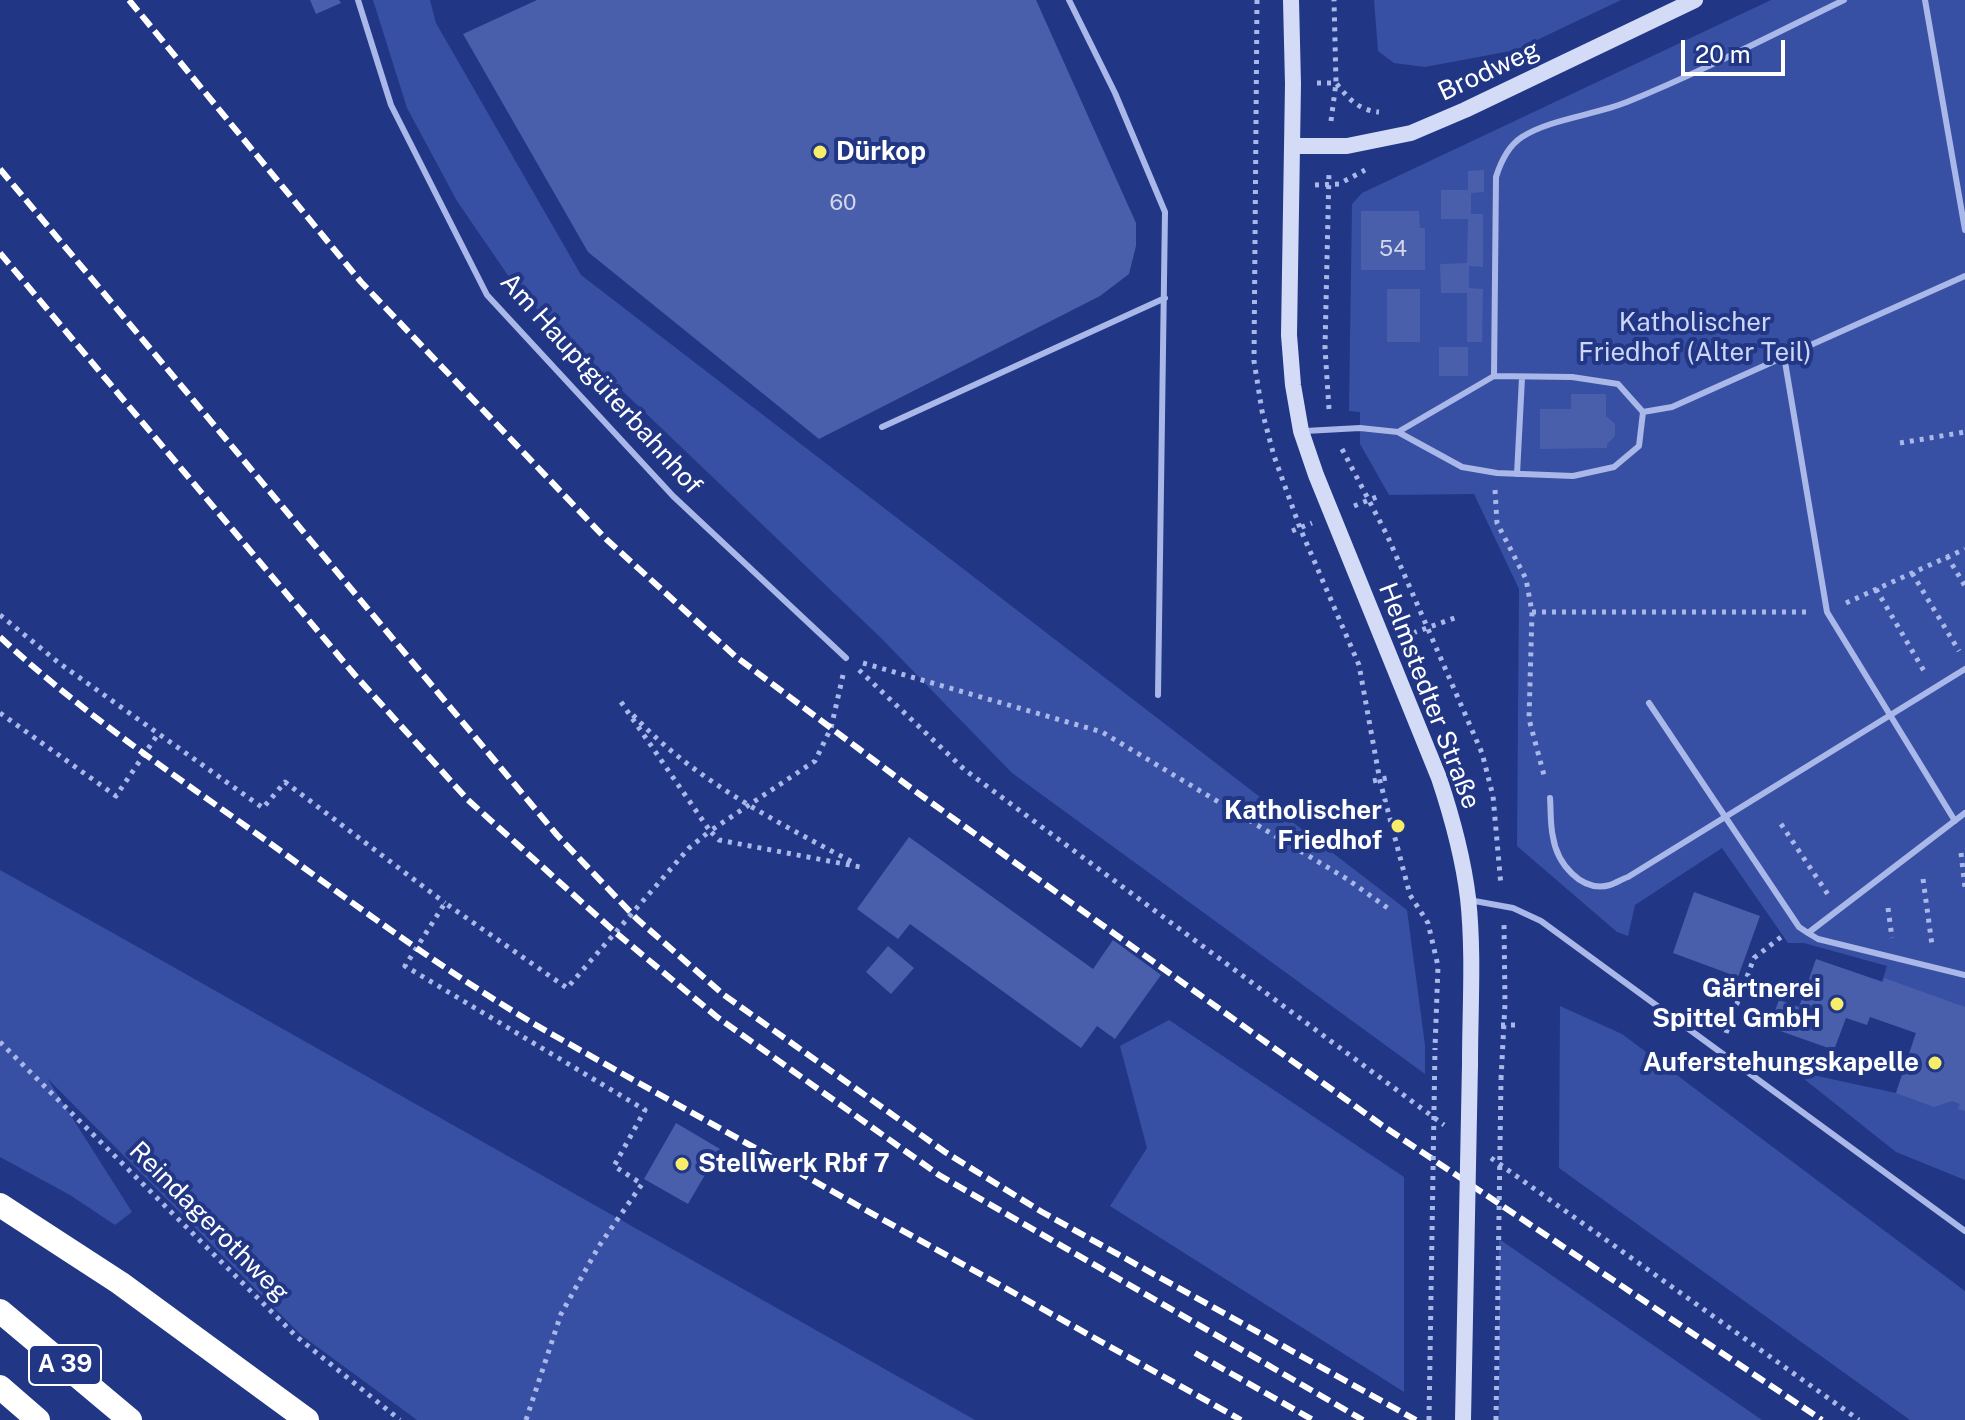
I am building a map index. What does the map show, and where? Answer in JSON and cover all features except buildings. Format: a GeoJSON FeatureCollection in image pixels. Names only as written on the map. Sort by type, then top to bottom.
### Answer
{"type":"FeatureCollection","features":[{"type":"Feature","properties":{"kind":"highway"},"geometry":{"type":"LineString","coordinates":[[0,1205],[120,1283],[307,1420]]}},
{"type":"Feature","properties":{"kind":"highway","name":"A 39"},"geometry":{"type":"LineString","coordinates":[[0,1311],[130,1420]]}},
{"type":"Feature","properties":{"kind":"highway","name":"A 39"},"geometry":{"type":"LineString","coordinates":[[0,1387],[38,1420]]}},
{"type":"Feature","properties":{"kind":"main road","name":"Helmstedter Straße"},"geometry":{"type":"LineString","coordinates":[[1291,0],[1293,146],[1289,335],[1301,431],[1439,778],[1454,828],[1468,900],[1472,975],[1463,1420]]}},
{"type":"Feature","properties":{"kind":"main road","name":"Brodweg"},"geometry":{"type":"LineString","coordinates":[[1293,146],[1347,146],[1411,133],[1695,0]]}},
{"type":"Feature","properties":{"kind":"lane","name":"Am Hauptgüterbahnhof"},"geometry":{"type":"LineString","coordinates":[[358,0],[391,105],[487,295],[673,496],[846,658]]}},
{"type":"Feature","properties":{"kind":"lane"},"geometry":{"type":"LineString","coordinates":[[1069,0],[1115,93],[1165,212],[1158,695]]}},
{"type":"Feature","properties":{"kind":"lane"},"geometry":{"type":"LineString","coordinates":[[1494,376],[1496,177],[1502,157],[1522,137],[1554,124],[1610,109],[1657,90],[1844,0]]}},
{"type":"Feature","properties":{"kind":"lane"},"geometry":{"type":"LineString","coordinates":[[1925,0],[1965,230]]}},
{"type":"Feature","properties":{"kind":"lane"},"geometry":{"type":"LineString","coordinates":[[1643,412],[1672,407],[1965,276]]}},
{"type":"Feature","properties":{"kind":"lane"},"geometry":{"type":"LineString","coordinates":[[882,427],[1165,298]]}},
{"type":"Feature","properties":{"kind":"lane"},"geometry":{"type":"LineString","coordinates":[[1784,356],[1827,612],[1955,821]]}},
{"type":"Feature","properties":{"kind":"lane"},"geometry":{"type":"LineString","coordinates":[[1301,431],[1398,432],[1462,467],[1497,473],[1573,476],[1614,467],[1639,446],[1643,412],[1618,384],[1572,377],[1494,376],[1398,432]]}},
{"type":"Feature","properties":{"kind":"lane"},"geometry":{"type":"LineString","coordinates":[[1517,474],[1522,378]]}},
{"type":"Feature","properties":{"kind":"lane"},"geometry":{"type":"LineString","coordinates":[[1550,798],[1553,838],[1559,858],[1572,875],[1590,884],[1608,886],[1628,877],[1965,669]]}},
{"type":"Feature","properties":{"kind":"lane"},"geometry":{"type":"LineString","coordinates":[[1649,703],[1799,927],[1818,939],[1965,975]]}},
{"type":"Feature","properties":{"kind":"lane"},"geometry":{"type":"LineString","coordinates":[[1808,933],[1965,813]]}},
{"type":"Feature","properties":{"kind":"lane"},"geometry":{"type":"LineString","coordinates":[[1468,900],[1503,906],[1541,921],[1965,1231]]}},
{"type":"Feature","properties":{"kind":"path"},"geometry":{"type":"LineString","coordinates":[[1331,105],[1336,83],[1334,0]]}},
{"type":"Feature","properties":{"kind":"path"},"geometry":{"type":"LineString","coordinates":[[1336,83],[1350,100],[1364,110],[1383,113]]}},
{"type":"Feature","properties":{"kind":"path"},"geometry":{"type":"LineString","coordinates":[[1329,185],[1325,348],[1328,404],[1343,453],[1387,535],[1482,753],[1493,796],[1503,906],[1505,1004],[1496,1420]]}},
{"type":"Feature","properties":{"kind":"path"},"geometry":{"type":"LineString","coordinates":[[1900,443],[1965,432]]}},
{"type":"Feature","properties":{"kind":"path"},"geometry":{"type":"LineString","coordinates":[[1497,473],[1494,498],[1497,523],[1526,579],[1532,612],[1529,719],[1550,798]]}},
{"type":"Feature","properties":{"kind":"path"},"geometry":{"type":"LineString","coordinates":[[1532,612],[1827,612],[1965,549]]}},
{"type":"Feature","properties":{"kind":"path"},"geometry":{"type":"LineString","coordinates":[[1947,556],[1965,586]]}},
{"type":"Feature","properties":{"kind":"path"},"geometry":{"type":"LineString","coordinates":[[1912,573],[1965,661]]}},
{"type":"Feature","properties":{"kind":"path"},"geometry":{"type":"LineString","coordinates":[[1876,589],[1934,688]]}},
{"type":"Feature","properties":{"kind":"path"},"geometry":{"type":"LineString","coordinates":[[0,615],[59,663],[263,808],[285,782],[445,903],[567,988],[689,848],[815,761],[831,728],[846,658]]}},
{"type":"Feature","properties":{"kind":"path"},"geometry":{"type":"LineString","coordinates":[[1413,633],[1460,616]]}},
{"type":"Feature","properties":{"kind":"path"},"geometry":{"type":"LineString","coordinates":[[846,658],[1102,732],[1347,879],[1389,909]]}},
{"type":"Feature","properties":{"kind":"path"},"geometry":{"type":"LineString","coordinates":[[846,658],[965,770],[1449,1128]]}},
{"type":"Feature","properties":{"kind":"path"},"geometry":{"type":"LineString","coordinates":[[621,702],[659,742],[749,807],[860,867],[719,840],[710,831],[621,702]]}},
{"type":"Feature","properties":{"kind":"path"},"geometry":{"type":"LineString","coordinates":[[0,713],[116,796],[158,734]]}},
{"type":"Feature","properties":{"kind":"path"},"geometry":{"type":"LineString","coordinates":[[1373,781],[1391,777]]}},
{"type":"Feature","properties":{"kind":"path"},"geometry":{"type":"LineString","coordinates":[[1781,824],[1838,910]]}},
{"type":"Feature","properties":{"kind":"path"},"geometry":{"type":"LineString","coordinates":[[1961,853],[1965,888]]}},
{"type":"Feature","properties":{"kind":"path"},"geometry":{"type":"LineString","coordinates":[[1923,879],[1935,968]]}},
{"type":"Feature","properties":{"kind":"path"},"geometry":{"type":"LineString","coordinates":[[445,903],[405,966],[645,1110],[614,1166],[642,1184],[599,1246],[561,1314],[526,1420]]}},
{"type":"Feature","properties":{"kind":"path"},"geometry":{"type":"LineString","coordinates":[[1720,1050],[1754,958],[1799,927]]}},
{"type":"Feature","properties":{"kind":"path","name":"Reindagerothweg"},"geometry":{"type":"LineString","coordinates":[[0,1042],[297,1337],[400,1420]]}},
{"type":"Feature","properties":{"kind":"path"},"geometry":{"type":"LineString","coordinates":[[1429,1420],[1435,1048]]}},
{"type":"Feature","properties":{"kind":"path"},"geometry":{"type":"LineString","coordinates":[[1488,1155],[1859,1420]]}},
{"type":"Feature","properties":{"kind":"green space"},"geometry":{"type":"Polygon","coordinates":[[[373,0],[430,0],[436,23],[581,275],[1407,910],[1425,1045],[1425,1074],[1012,773],[881,638],[520,293],[457,201],[407,108],[373,0]]]}},
{"type":"Feature","properties":{"kind":"green space"},"geometry":{"type":"Polygon","coordinates":[[[1374,0],[1621,0],[1516,50],[1425,67],[1394,63],[1378,51],[1374,0]]]}},
{"type":"Feature","properties":{"kind":"green space","name":"Katholischer Friedhof (Alter Teil)"},"geometry":{"type":"Polygon","coordinates":[[[1771,0],[1965,0],[1965,1180],[1896,1152],[1794,1071],[1896,1093],[1916,1033],[1871,1017],[1887,966],[1804,943],[1788,943],[1722,848],[1635,905],[1628,936],[1617,932],[1517,846],[1519,589],[1474,494],[1389,495],[1360,444],[1360,412],[1349,411],[1352,204],[1362,193],[1771,0]]]}},
{"type":"Feature","properties":{"kind":"green space"},"geometry":{"type":"Polygon","coordinates":[[[0,870],[975,1420],[417,1420],[301,1335],[47,1078],[132,1212],[115,1225],[70,1195],[0,1157],[0,870]]]}},
{"type":"Feature","properties":{"kind":"green space"},"geometry":{"type":"Polygon","coordinates":[[[1560,1006],[1622,1034],[1965,1291],[1965,1420],[1910,1420],[1559,1168],[1560,1006]]]}},
{"type":"Feature","properties":{"kind":"green space"},"geometry":{"type":"Polygon","coordinates":[[[1169,1020],[1404,1177],[1404,1392],[1110,1206],[1147,1148],[1120,1046],[1169,1020]]]}},
{"type":"Feature","properties":{"kind":"green space"},"geometry":{"type":"Polygon","coordinates":[[[1499,1239],[1762,1420],[1499,1420],[1499,1239]]]}},
{"type":"Feature","properties":{"kind":"railway"},"geometry":{"type":"LineString","coordinates":[[129,0],[361,282],[606,539],[735,656],[915,791],[1383,1126],[1822,1420]]}},
{"type":"Feature","properties":{"kind":"railway"},"geometry":{"type":"LineString","coordinates":[[0,169],[557,835],[637,919],[724,995],[945,1152],[1042,1212],[1416,1420]]}},
{"type":"Feature","properties":{"kind":"railway"},"geometry":{"type":"LineString","coordinates":[[0,253],[354,674],[468,800],[615,932],[717,1017],[939,1175],[1363,1420]]}},
{"type":"Feature","properties":{"kind":"railway"},"geometry":{"type":"LineString","coordinates":[[0,637],[63,692],[129,742],[371,916],[480,990],[555,1036],[1241,1420]]}},
{"type":"Feature","properties":{"kind":"railway"},"geometry":{"type":"LineString","coordinates":[[1195,1353],[1313,1420]]}},
{"type":"Feature","properties":{"kind":"place","name":"Dürkop"},"geometry":{"type":"Point","coordinates":[820,152]}},
{"type":"Feature","properties":{"kind":"place","name":"Katholischer Friedhof"},"geometry":{"type":"Point","coordinates":[1398,826]}},
{"type":"Feature","properties":{"kind":"place","name":"Gärtnerei Spittel GmbH"},"geometry":{"type":"Point","coordinates":[1837,1004]}},
{"type":"Feature","properties":{"kind":"place","name":"Auferstehungskapelle"},"geometry":{"type":"Point","coordinates":[1935,1063]}},
{"type":"Feature","properties":{"kind":"place","name":"Stellwerk Rbf 7"},"geometry":{"type":"Point","coordinates":[682,1164]}}]}
